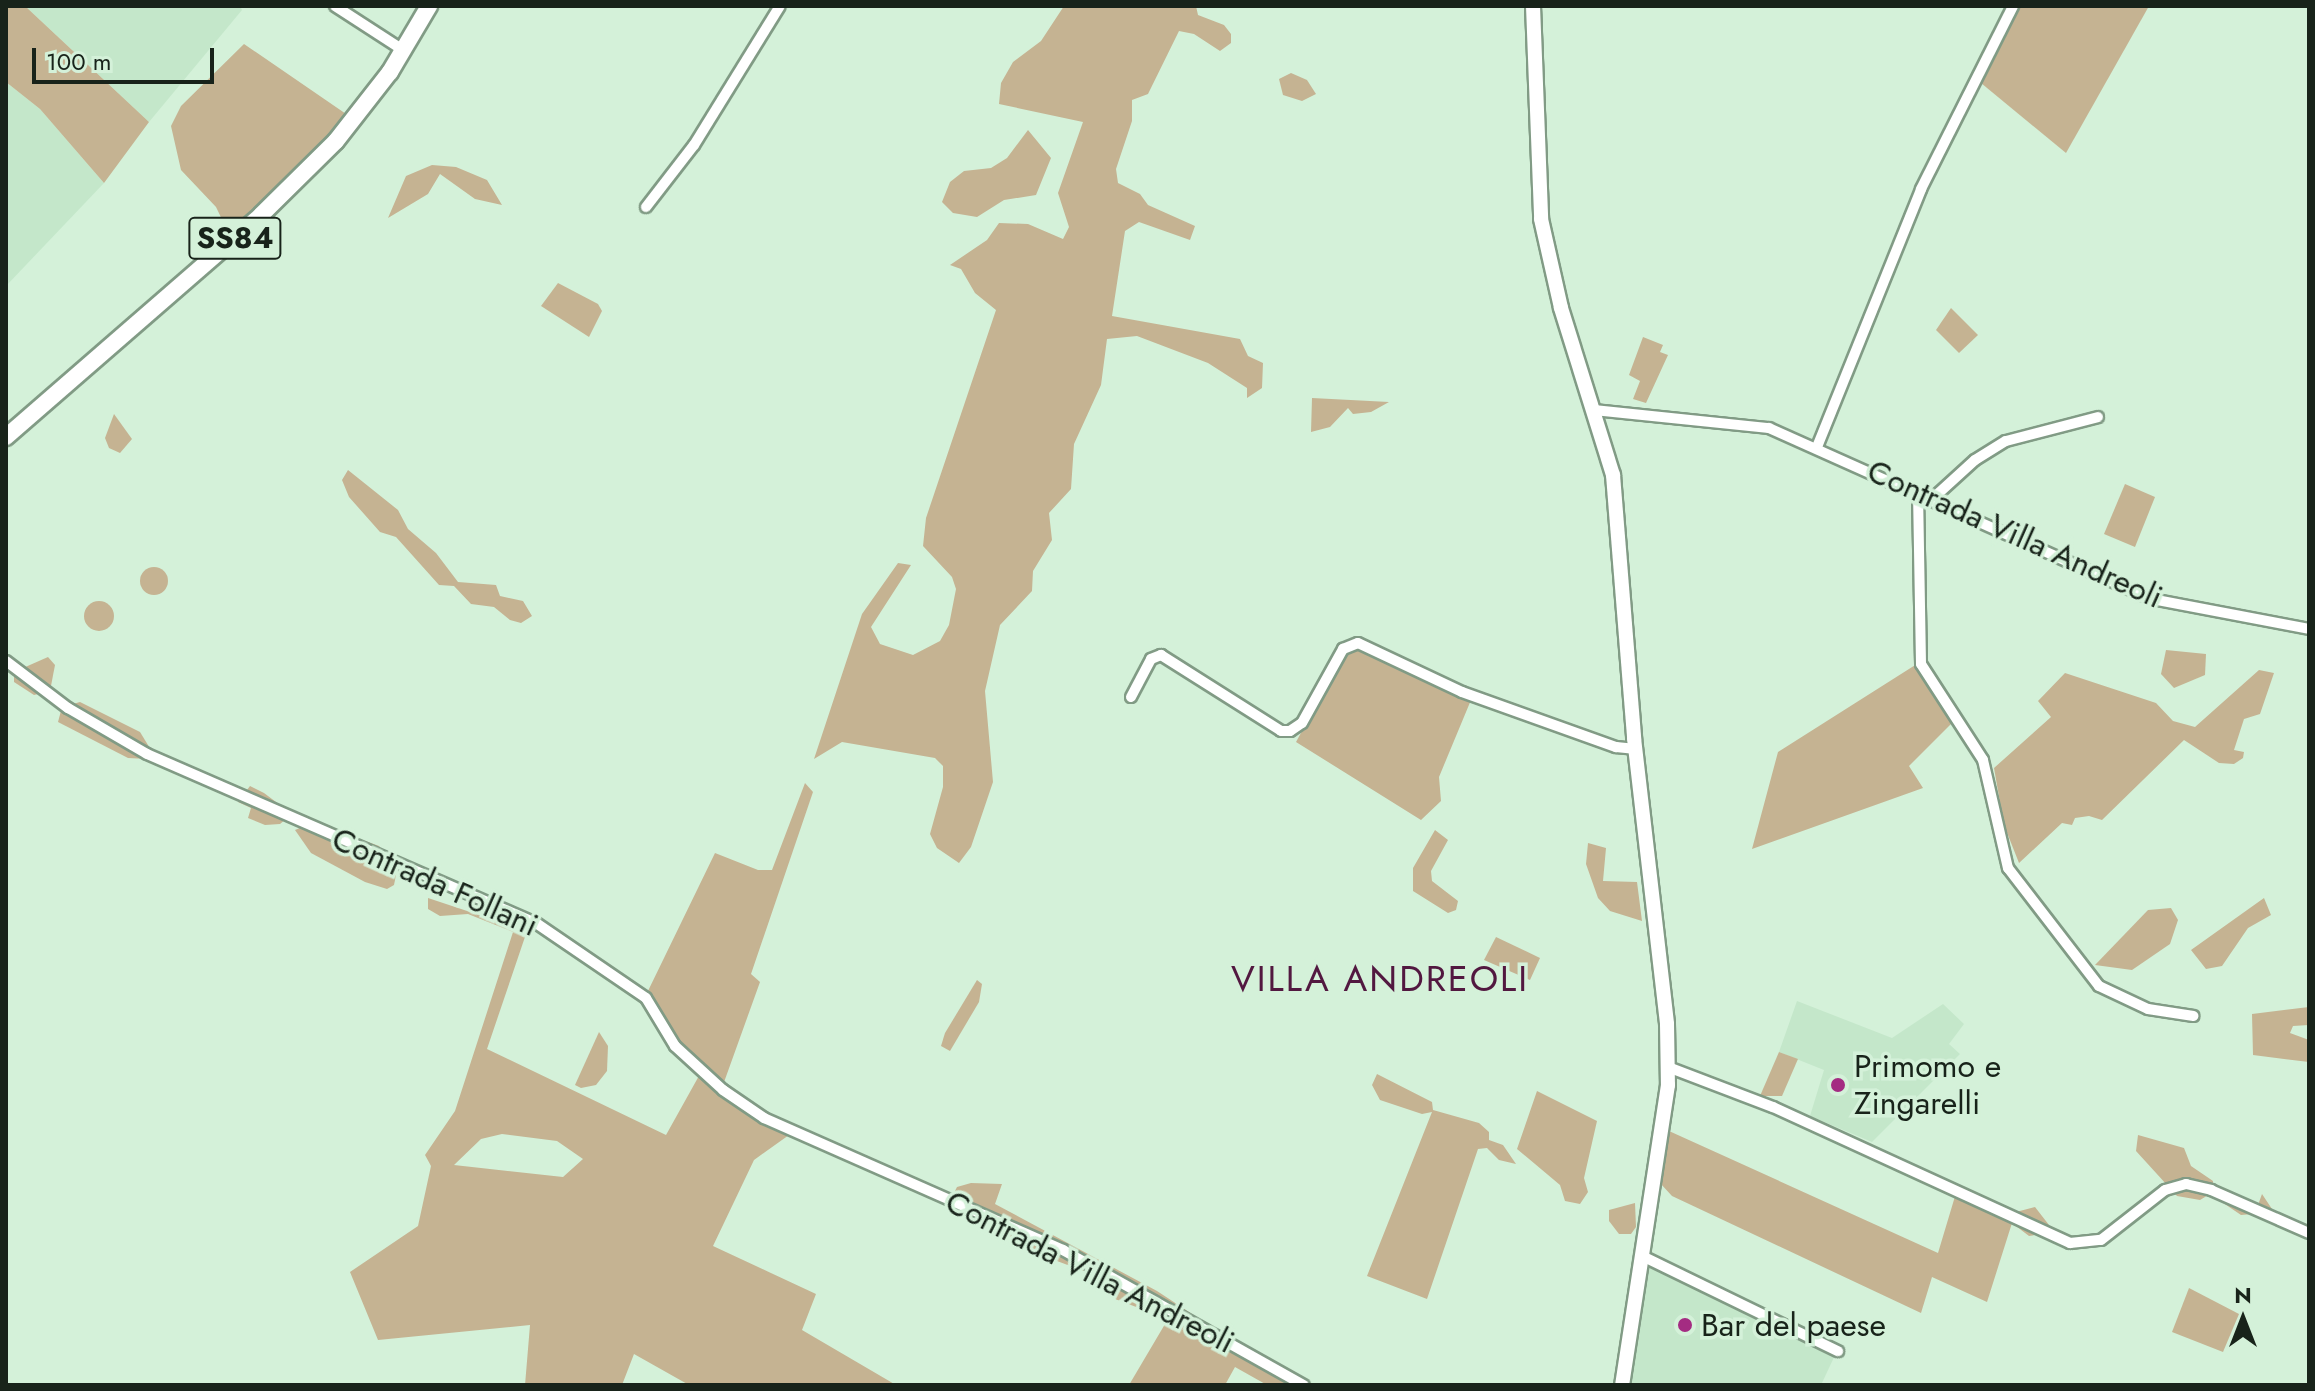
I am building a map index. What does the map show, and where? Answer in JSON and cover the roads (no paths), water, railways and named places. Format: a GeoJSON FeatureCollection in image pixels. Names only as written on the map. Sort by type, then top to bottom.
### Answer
{"type":"FeatureCollection","features":[{"type":"Feature","properties":{"kind":"main road","name":"SS84"},"geometry":{"type":"LineString","coordinates":[[6,437],[261,215],[336,141],[403,50],[429,6]]}},
{"type":"Feature","properties":{"kind":"main road"},"geometry":{"type":"LineString","coordinates":[[1533,6],[1541,219],[1561,308],[1594,410],[1614,489],[1636,749],[1662,974],[1668,1067],[1622,1385]]}},
{"type":"Feature","properties":{"kind":"street"},"geometry":{"type":"LineString","coordinates":[[335,6],[403,50]]}},
{"type":"Feature","properties":{"kind":"street"},"geometry":{"type":"LineString","coordinates":[[646,207],[694,145],[780,6]]}},
{"type":"Feature","properties":{"kind":"street"},"geometry":{"type":"LineString","coordinates":[[1817,447],[1921,189],[2013,6]]}},
{"type":"Feature","properties":{"kind":"street","name":"Contrada Villa Andreoli"},"geometry":{"type":"LineString","coordinates":[[1594,410],[1769,428],[2152,599],[2309,629]]}},
{"type":"Feature","properties":{"kind":"street"},"geometry":{"type":"LineString","coordinates":[[1931,500],[2006,441],[2098,417]]}},
{"type":"Feature","properties":{"kind":"street"},"geometry":{"type":"LineString","coordinates":[[1918,492],[1921,664],[1983,760],[2008,868],[2099,986],[2148,1009],[2193,1016]]}},
{"type":"Feature","properties":{"kind":"street"},"geometry":{"type":"LineString","coordinates":[[1131,697],[1151,659],[1161,655],[1281,731],[1290,731],[1302,723],[1343,649],[1358,643],[1462,692],[1616,747],[1636,749]]}},
{"type":"Feature","properties":{"kind":"street","name":"Contrada Follani"},"geometry":{"type":"LineString","coordinates":[[6,661],[68,708],[147,754],[536,923],[646,998],[675,1046],[723,1090],[764,1118],[828,1148]]}},
{"type":"Feature","properties":{"kind":"street"},"geometry":{"type":"LineString","coordinates":[[1668,1067],[1784,1111],[2070,1243],[2101,1240],[2165,1190],[2186,1184],[2211,1190],[2309,1233]]}},
{"type":"Feature","properties":{"kind":"street","name":"Contrada Villa Andreoli"},"geometry":{"type":"LineString","coordinates":[[828,1148],[948,1196],[1063,1250],[1304,1385]]}},
{"type":"Feature","properties":{"kind":"street"},"geometry":{"type":"LineString","coordinates":[[1642,1256],[1838,1351]]}},
{"type":"Feature","properties":{"kind":"place","name":"Primomo e Zingarelli"},"geometry":{"type":"Point","coordinates":[1838,1085]}},
{"type":"Feature","properties":{"kind":"place","name":"Bar del paese"},"geometry":{"type":"Point","coordinates":[1685,1325]}},
{"type":"Feature","properties":{"kind":"district","name":"VILLA ANDREOLI"},"geometry":{"type":"Point","coordinates":[1380,979]}}]}
